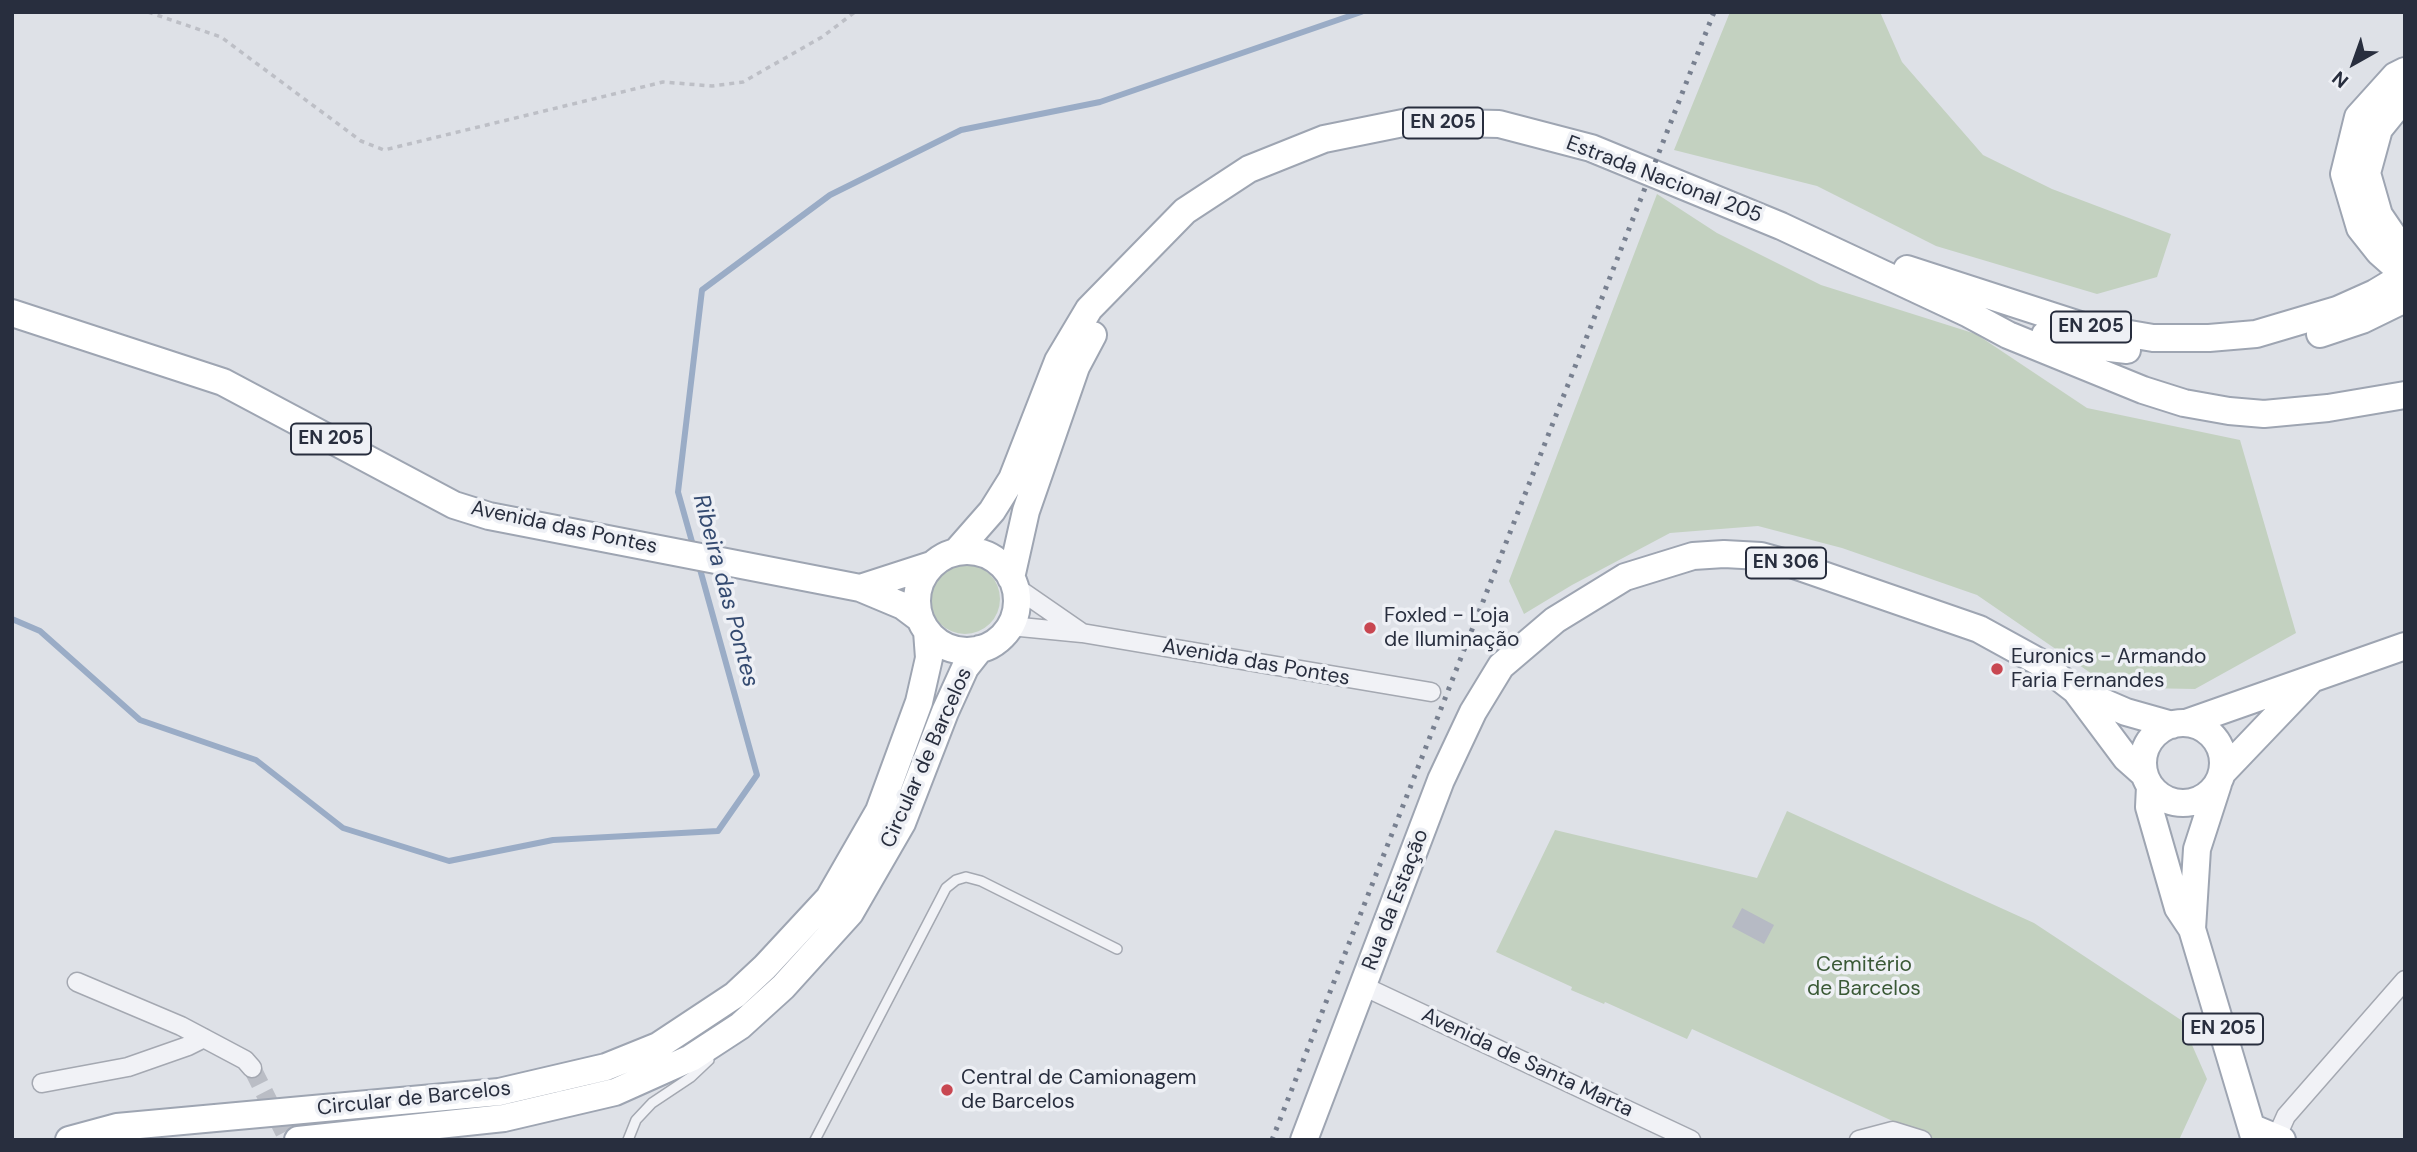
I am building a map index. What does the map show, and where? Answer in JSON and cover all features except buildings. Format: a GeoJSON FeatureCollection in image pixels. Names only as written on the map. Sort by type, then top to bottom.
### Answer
{"type":"FeatureCollection","features":[{"type":"Feature","properties":{"kind":"main road"},"geometry":{"type":"LineString","coordinates":[[2405,71],[2395,76],[2358,117],[2344,174],[2370,222],[2379,252],[2405,275]]}},
{"type":"Feature","properties":{"kind":"main road"},"geometry":{"type":"LineString","coordinates":[[2370,222],[2367,173],[2379,129],[2405,97]]}},
{"type":"Feature","properties":{"kind":"main road","name":"Estrada Nacional 205"},"geometry":{"type":"LineString","coordinates":[[956,552],[992,511],[1012,479],[1058,361],[1089,309],[1185,211],[1249,169],[1324,139],[1408,122],[1499,124],[1591,148],[1781,226],[1969,314]]}},
{"type":"Feature","properties":{"kind":"main road"},"geometry":{"type":"LineString","coordinates":[[2370,222],[2405,248]]}},
{"type":"Feature","properties":{"kind":"main road","name":"Estrada Nacional 205"},"geometry":{"type":"LineString","coordinates":[[1781,226],[2083,326],[2153,338],[2209,338],[2256,334],[2337,310],[2375,293],[2405,275]]}},
{"type":"Feature","properties":{"kind":"main road","name":"Estrada Nacional 205"},"geometry":{"type":"LineString","coordinates":[[1013,582],[1026,511],[1076,367],[1129,267]]}},
{"type":"Feature","properties":{"kind":"main road"},"geometry":{"type":"LineString","coordinates":[[1969,314],[2084,345],[2181,355],[2265,350],[2362,320],[2405,299]]}},
{"type":"Feature","properties":{"kind":"main road","name":"Avenida das Pontes"},"geometry":{"type":"LineString","coordinates":[[12,313],[223,382],[454,505],[489,516],[860,588],[903,606],[923,625]]}},
{"type":"Feature","properties":{"kind":"main road","name":"EN 205"},"geometry":{"type":"LineString","coordinates":[[1969,314],[2007,335],[2143,390],[2184,403],[2264,414],[2328,408],[2405,395]]}},
{"type":"Feature","properties":{"kind":"main road"},"geometry":{"type":"LineString","coordinates":[[956,552],[984,554],[996,561],[1013,582]]}},
{"type":"Feature","properties":{"kind":"main road","name":"EN 205"},"geometry":{"type":"LineString","coordinates":[[931,565],[956,552]]}},
{"type":"Feature","properties":{"kind":"main road","name":"Rua da Estação"},"geometry":{"type":"LineString","coordinates":[[1304,1140],[1441,779],[1472,712],[1501,666],[1555,620],[1625,578],[1693,556],[1761,556],[1979,629],[2039,662],[2075,690]]}},
{"type":"Feature","properties":{"kind":"main road"},"geometry":{"type":"LineString","coordinates":[[923,625],[916,604],[922,577],[931,565]]}},
{"type":"Feature","properties":{"kind":"main road","name":"Avenida das Pontes"},"geometry":{"type":"LineString","coordinates":[[860,588],[931,565]]}},
{"type":"Feature","properties":{"kind":"main road","name":"EN 205"},"geometry":{"type":"LineString","coordinates":[[1010,626],[1017,598],[1013,582]]}},
{"type":"Feature","properties":{"kind":"main road","name":"EN 205"},"geometry":{"type":"LineString","coordinates":[[923,625],[938,641],[951,648],[965,651],[980,649]]}},
{"type":"Feature","properties":{"kind":"main road","name":"Circular de Barcelos"},"geometry":{"type":"LineString","coordinates":[[69,1140],[117,1127],[499,1092],[606,1067],[658,1046],[735,995],[829,898],[879,811],[919,702],[929,658],[923,625]]}},
{"type":"Feature","properties":{"kind":"main road"},"geometry":{"type":"LineString","coordinates":[[980,649],[1002,636],[1010,626]]}},
{"type":"Feature","properties":{"kind":"main road","name":"EN 205"},"geometry":{"type":"LineString","coordinates":[[2261,1137],[2192,929],[2178,908],[2149,807],[2143,761],[2145,749],[2161,730],[2405,646]]}},
{"type":"Feature","properties":{"kind":"main road","name":"Circular de Barcelos"},"geometry":{"type":"LineString","coordinates":[[300,1140],[504,1118],[615,1092],[691,1058],[740,1026],[783,986],[850,913],[902,823],[945,712],[965,668],[980,649]]}},
{"type":"Feature","properties":{"kind":"main road","name":"EN 205"},"geometry":{"type":"LineString","coordinates":[[2147,780],[2167,800],[2179,803],[2201,799],[2314,676]]}},
{"type":"Feature","properties":{"kind":"main road","name":"EN 306"},"geometry":{"type":"LineString","coordinates":[[2075,690],[2126,712],[2179,724]]}},
{"type":"Feature","properties":{"kind":"main road","name":"EN 306"},"geometry":{"type":"LineString","coordinates":[[2075,690],[2126,758],[2147,780]]}},
{"type":"Feature","properties":{"kind":"main road"},"geometry":{"type":"LineString","coordinates":[[2179,724],[2199,726],[2211,734],[2219,745],[2223,758],[2220,778]]}},
{"type":"Feature","properties":{"kind":"main road","name":"EN 205"},"geometry":{"type":"LineString","coordinates":[[2192,929],[2197,849],[2220,778]]}},
{"type":"Feature","properties":{"kind":"street","name":"Avenida das Pontes"},"geometry":{"type":"LineString","coordinates":[[1013,582],[1082,633]]}},
{"type":"Feature","properties":{"kind":"street","name":"Avenida das Pontes"},"geometry":{"type":"LineString","coordinates":[[1010,626],[1082,633],[1431,692]]}},
{"type":"Feature","properties":{"kind":"street"},"geometry":{"type":"LineString","coordinates":[[2261,1137],[2286,1116],[2405,980]]}},
{"type":"Feature","properties":{"kind":"street"},"geometry":{"type":"LineString","coordinates":[[77,982],[204,1038],[245,1060],[252,1068]]}},
{"type":"Feature","properties":{"kind":"street","name":"Avenida de Santa Marta"},"geometry":{"type":"LineString","coordinates":[[1363,986],[1691,1140]]}},
{"type":"Feature","properties":{"kind":"street"},"geometry":{"type":"LineString","coordinates":[[42,1083],[128,1067],[204,1038]]}},
{"type":"Feature","properties":{"kind":"street"},"geometry":{"type":"LineString","coordinates":[[1859,1140],[1893,1132],[1922,1140]]}},
{"type":"Feature","properties":{"kind":"lane"},"geometry":{"type":"LineString","coordinates":[[815,1140],[946,888],[956,880],[967,877],[981,881],[1117,949]]}},
{"type":"Feature","properties":{"kind":"lane"},"geometry":{"type":"LineString","coordinates":[[628,1140],[636,1120],[652,1102],[691,1077],[740,1026]]}},
{"type":"Feature","properties":{"kind":"path"},"geometry":{"type":"LineString","coordinates":[[148,12],[221,37],[361,141],[384,150],[663,82],[712,86],[743,82],[822,37],[855,12]]}},
{"type":"Feature","properties":{"kind":"green space"},"geometry":{"type":"Polygon","coordinates":[[[1730,12],[1880,12],[1902,62],[1983,155],[2052,189],[2171,234],[2157,277],[2097,294],[1936,246],[1817,186],[1674,150],[1730,12]]]}},
{"type":"Feature","properties":{"kind":"green space"},"geometry":{"type":"Polygon","coordinates":[[[1657,194],[1717,233],[1821,285],[1976,334],[2087,408],[2240,440],[2296,633],[2195,689],[2142,688],[2095,676],[1977,595],[1842,548],[1758,526],[1670,533],[1524,614],[1509,581],[1657,194]]]}},
{"type":"Feature","properties":{"kind":"green space"},"geometry":{"type":"Polygon","coordinates":[[[965,564],[990,574],[1000,599],[990,624],[965,634],[940,624],[930,599],[940,574],[965,564]]]}},
{"type":"Feature","properties":{"kind":"green space","name":"Cemitério de Barcelos"},"geometry":{"type":"Polygon","coordinates":[[[1787,811],[2034,923],[2181,1020],[2207,1079],[2179,1140],[1934,1140],[1692,1029],[1687,1039],[1605,1002],[1604,1004],[1571,990],[1572,987],[1496,952],[1555,830],[1757,878],[1787,811]]]}},
{"type":"Feature","properties":{"kind":"waterway","name":"Ribeira das Pontes"},"geometry":{"type":"LineString","coordinates":[[694,549],[678,492],[702,290],[830,195],[961,130],[1100,102],[1361,12]]}},
{"type":"Feature","properties":{"kind":"waterway","name":"Ribeira das Pontes"},"geometry":{"type":"LineString","coordinates":[[12,619],[40,631],[140,720],[256,760],[343,828],[449,861],[553,840],[718,831],[757,775],[698,562]]}},
{"type":"Feature","properties":{"kind":"tunnel"},"geometry":{"type":"LineString","coordinates":[[252,1068],[288,1140]]}},
{"type":"Feature","properties":{"kind":"railway"},"geometry":{"type":"LineString","coordinates":[[1272,1140],[1714,12]]}},
{"type":"Feature","properties":{"kind":"place","name":"Foxled - Loja de Iluminação"},"geometry":{"type":"Point","coordinates":[1370,628]}},
{"type":"Feature","properties":{"kind":"place","name":"Euronics - Armando Faria Fernandes"},"geometry":{"type":"Point","coordinates":[1997,669]}},
{"type":"Feature","properties":{"kind":"place","name":"Central de Camionagem de Barcelos"},"geometry":{"type":"Point","coordinates":[947,1090]}}]}
